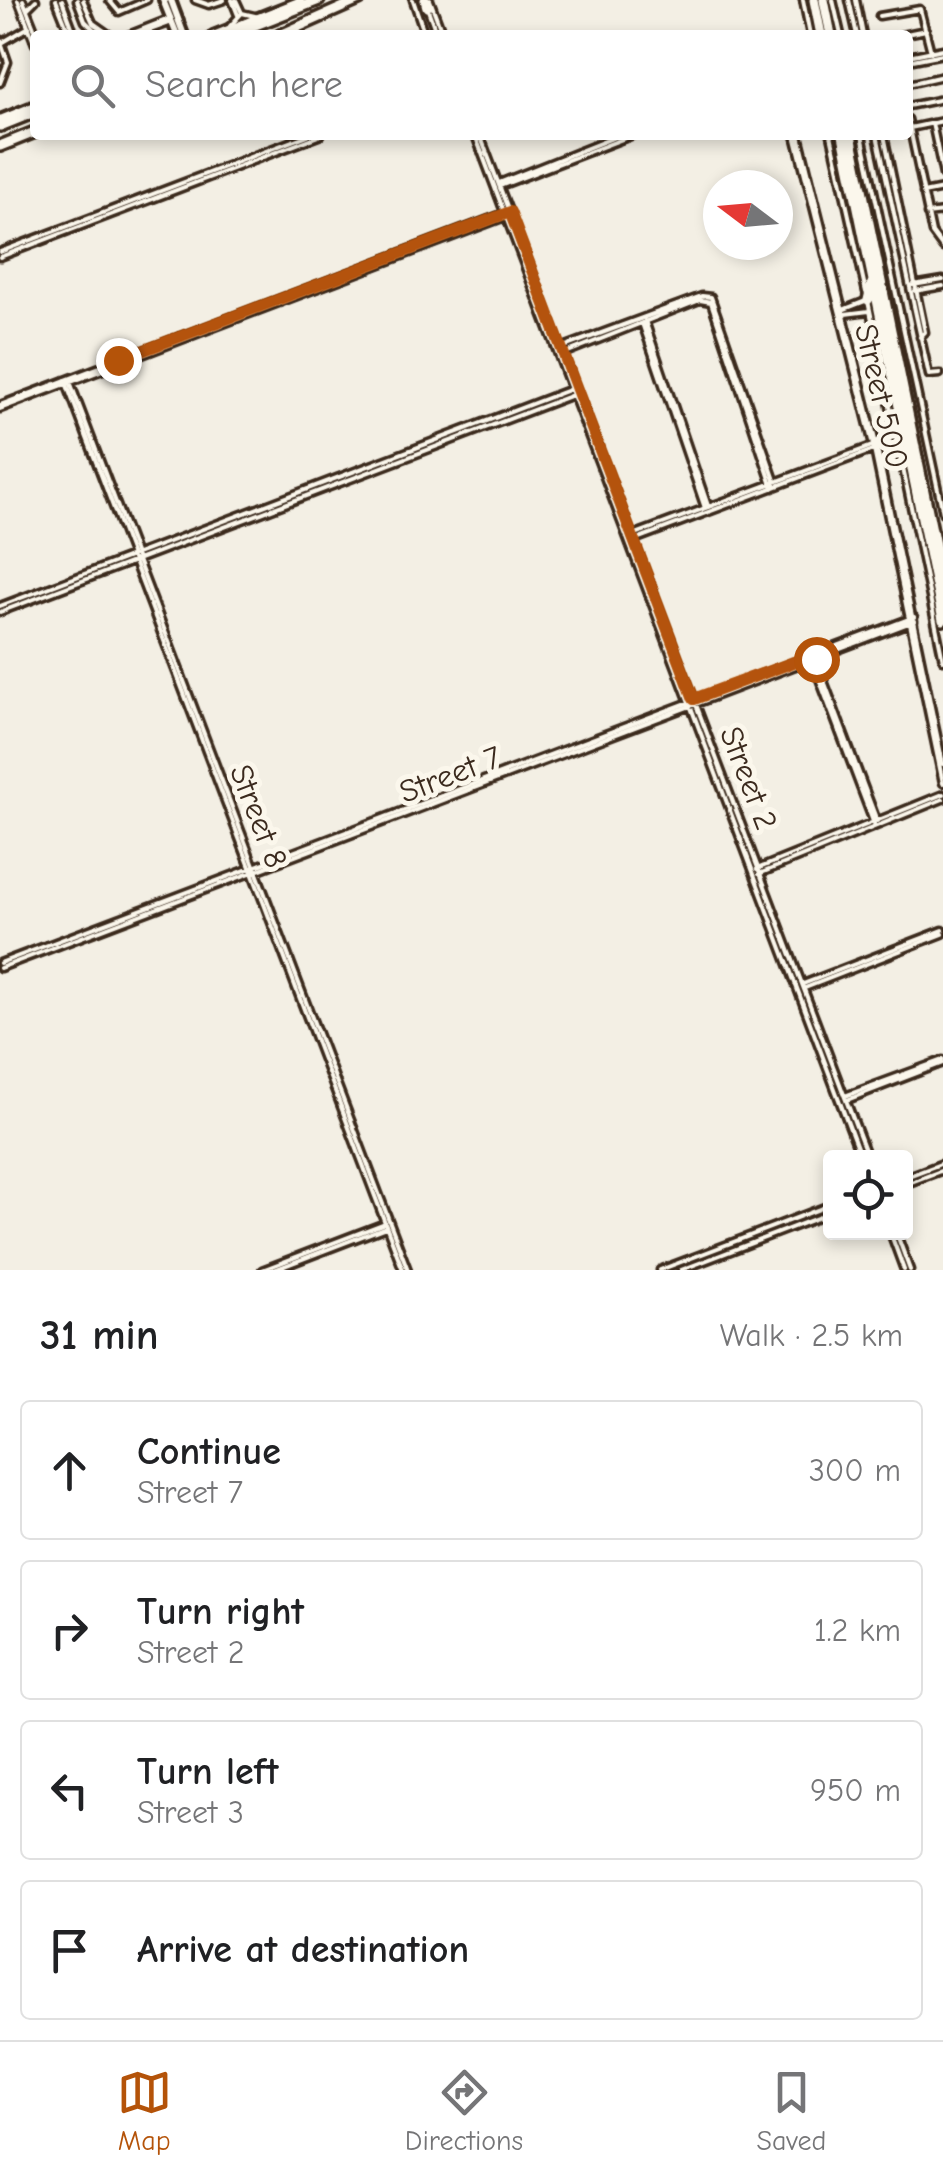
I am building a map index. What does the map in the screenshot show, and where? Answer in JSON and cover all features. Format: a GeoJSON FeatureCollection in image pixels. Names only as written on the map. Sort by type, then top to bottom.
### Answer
{"type":"FeatureCollection","features":[{"type":"Feature","properties":{"kind":"highway"},"geometry":{"type":"LineString","coordinates":[[236,30],[319,0]]}},
{"type":"Feature","properties":{"kind":"highway"},"geometry":{"type":"LineString","coordinates":[[291,30],[359,0]]}},
{"type":"Feature","properties":{"kind":"highway"},"geometry":{"type":"LineString","coordinates":[[814,0],[820,30]]}},
{"type":"Feature","properties":{"kind":"highway"},"geometry":{"type":"LineString","coordinates":[[824,0],[830,30]]}},
{"type":"Feature","properties":{"kind":"highway"},"geometry":{"type":"LineString","coordinates":[[0,124],[30,111]]}},
{"type":"Feature","properties":{"kind":"highway"},"geometry":{"type":"LineString","coordinates":[[0,146],[30,134]]}},
{"type":"Feature","properties":{"kind":"highway"},"geometry":{"type":"LineString","coordinates":[[849,140],[840,151],[872,281],[943,620]]}},
{"type":"Feature","properties":{"kind":"highway"},"geometry":{"type":"LineString","coordinates":[[853,140],[943,584]]}},
{"type":"Feature","properties":{"kind":"highway"},"geometry":{"type":"LineString","coordinates":[[869,306],[872,281]]}},
{"type":"Feature","properties":{"kind":"highway"},"geometry":{"type":"LineString","coordinates":[[926,576],[941,608]]}},
{"type":"Feature","properties":{"kind":"main road"},"geometry":{"type":"LineString","coordinates":[[167,0],[171,20],[178,30]]}},
{"type":"Feature","properties":{"kind":"main road"},"geometry":{"type":"LineString","coordinates":[[167,0],[180,30]]}},
{"type":"Feature","properties":{"kind":"main road"},"geometry":{"type":"LineString","coordinates":[[234,30],[301,0]]}},
{"type":"Feature","properties":{"kind":"street"},"geometry":{"type":"LineString","coordinates":[[21,0],[33,30]]}},
{"type":"Feature","properties":{"kind":"street"},"geometry":{"type":"LineString","coordinates":[[21,0],[31,30]]}},
{"type":"Feature","properties":{"kind":"street"},"geometry":{"type":"LineString","coordinates":[[27,9],[36,0]]}},
{"type":"Feature","properties":{"kind":"street"},"geometry":{"type":"LineString","coordinates":[[59,0],[70,30]]}},
{"type":"Feature","properties":{"kind":"street"},"geometry":{"type":"LineString","coordinates":[[80,0],[89,30]]}},
{"type":"Feature","properties":{"kind":"street"},"geometry":{"type":"LineString","coordinates":[[80,0],[93,23],[103,30]]}},
{"type":"Feature","properties":{"kind":"street"},"geometry":{"type":"LineString","coordinates":[[110,0],[117,12],[147,0]]}},
{"type":"Feature","properties":{"kind":"street"},"geometry":{"type":"LineString","coordinates":[[128,0],[131,7]]}},
{"type":"Feature","properties":{"kind":"street"},"geometry":{"type":"LineString","coordinates":[[195,0],[206,5],[224,0]]}},
{"type":"Feature","properties":{"kind":"street"},"geometry":{"type":"LineString","coordinates":[[234,0],[240,14]]}},
{"type":"Feature","properties":{"kind":"street"},"geometry":{"type":"LineString","coordinates":[[412,0],[423,30]]}},
{"type":"Feature","properties":{"kind":"street"},"geometry":{"type":"LineString","coordinates":[[803,0],[809,30]]}},
{"type":"Feature","properties":{"kind":"street"},"geometry":{"type":"LineString","coordinates":[[833,0],[840,30]]}},
{"type":"Feature","properties":{"kind":"street"},"geometry":{"type":"LineString","coordinates":[[427,2],[438,30]]}},
{"type":"Feature","properties":{"kind":"street"},"geometry":{"type":"LineString","coordinates":[[835,8],[852,2],[859,30]]}},
{"type":"Feature","properties":{"kind":"street"},"geometry":{"type":"LineString","coordinates":[[879,16],[917,8],[922,12],[930,52]]}},
{"type":"Feature","properties":{"kind":"street"},"geometry":{"type":"LineString","coordinates":[[240,14],[259,17]]}},
{"type":"Feature","properties":{"kind":"street"},"geometry":{"type":"LineString","coordinates":[[231,30],[240,14]]}},
{"type":"Feature","properties":{"kind":"street"},"geometry":{"type":"LineString","coordinates":[[142,30],[171,20]]}},
{"type":"Feature","properties":{"kind":"street"},"geometry":{"type":"LineString","coordinates":[[148,30],[171,20]]}},
{"type":"Feature","properties":{"kind":"street"},"geometry":{"type":"LineString","coordinates":[[86,21],[94,30]]}},
{"type":"Feature","properties":{"kind":"street"},"geometry":{"type":"LineString","coordinates":[[20,36],[29,27]]}},
{"type":"Feature","properties":{"kind":"street"},"geometry":{"type":"LineString","coordinates":[[913,32],[926,30]]}},
{"type":"Feature","properties":{"kind":"street"},"geometry":{"type":"LineString","coordinates":[[0,83],[8,66],[1,42],[30,37]]}},
{"type":"Feature","properties":{"kind":"street"},"geometry":{"type":"LineString","coordinates":[[913,57],[943,52]]}},
{"type":"Feature","properties":{"kind":"street"},"geometry":{"type":"LineString","coordinates":[[913,58],[943,52]]}},
{"type":"Feature","properties":{"kind":"street"},"geometry":{"type":"LineString","coordinates":[[913,83],[943,76]]}},
{"type":"Feature","properties":{"kind":"street"},"geometry":{"type":"LineString","coordinates":[[913,105],[943,99]]}},
{"type":"Feature","properties":{"kind":"street"},"geometry":{"type":"LineString","coordinates":[[913,127],[943,121]]}},
{"type":"Feature","properties":{"kind":"street"},"geometry":{"type":"LineString","coordinates":[[932,123],[940,144],[943,175]]}},
{"type":"Feature","properties":{"kind":"street"},"geometry":{"type":"LineString","coordinates":[[182,186],[296,140]]}},
{"type":"Feature","properties":{"kind":"street"},"geometry":{"type":"LineString","coordinates":[[0,254],[306,140]]}},
{"type":"Feature","properties":{"kind":"street","name":"Street 2"},"geometry":{"type":"LineString","coordinates":[[480,140],[865,1150]]}},
{"type":"Feature","properties":{"kind":"street"},"geometry":{"type":"LineString","coordinates":[[497,185],[608,140]]}},
{"type":"Feature","properties":{"kind":"street"},"geometry":{"type":"LineString","coordinates":[[497,185],[619,140]]}},
{"type":"Feature","properties":{"kind":"street","name":"Street 500"},"geometry":{"type":"LineString","coordinates":[[798,140],[875,447],[943,782]]}},
{"type":"Feature","properties":{"kind":"street"},"geometry":{"type":"LineString","coordinates":[[834,140],[840,151],[943,660]]}},
{"type":"Feature","properties":{"kind":"street"},"geometry":{"type":"LineString","coordinates":[[853,140],[883,227],[943,513]]}},
{"type":"Feature","properties":{"kind":"street"},"geometry":{"type":"LineString","coordinates":[[881,140],[913,289]]}},
{"type":"Feature","properties":{"kind":"street"},"geometry":{"type":"LineString","coordinates":[[881,140],[929,374],[940,374]]}},
{"type":"Feature","properties":{"kind":"street"},"geometry":{"type":"LineString","coordinates":[[912,140],[934,240],[943,248]]}},
{"type":"Feature","properties":{"kind":"street"},"geometry":{"type":"LineString","coordinates":[[923,193],[943,190]]}},
{"type":"Feature","properties":{"kind":"street"},"geometry":{"type":"LineString","coordinates":[[927,214],[943,212]]}},
{"type":"Feature","properties":{"kind":"street"},"geometry":{"type":"LineString","coordinates":[[0,407],[508,214]]}},
{"type":"Feature","properties":{"kind":"street","name":"Street 2"},"geometry":{"type":"LineString","coordinates":[[508,214],[574,391]]}},
{"type":"Feature","properties":{"kind":"street"},"geometry":{"type":"LineString","coordinates":[[883,227],[896,224]]}},
{"type":"Feature","properties":{"kind":"street"},"geometry":{"type":"LineString","coordinates":[[886,241],[900,238]]}},
{"type":"Feature","properties":{"kind":"street"},"geometry":{"type":"LineString","coordinates":[[913,289],[943,283]]}},
{"type":"Feature","properties":{"kind":"street"},"geometry":{"type":"LineString","coordinates":[[562,351],[708,300],[722,326],[775,485]]}},
{"type":"Feature","properties":{"kind":"street"},"geometry":{"type":"LineString","coordinates":[[841,312],[869,306]]}},
{"type":"Feature","properties":{"kind":"street"},"geometry":{"type":"LineString","coordinates":[[841,312],[869,306]]}},
{"type":"Feature","properties":{"kind":"street"},"geometry":{"type":"LineString","coordinates":[[643,320],[708,509]]}},
{"type":"Feature","properties":{"kind":"street","name":"Street 8"},"geometry":{"type":"LineString","coordinates":[[68,381],[406,1270]]}},
{"type":"Feature","properties":{"kind":"street"},"geometry":{"type":"LineString","coordinates":[[0,609],[574,391]]}},
{"type":"Feature","properties":{"kind":"street"},"geometry":{"type":"LineString","coordinates":[[631,537],[875,447]]}},
{"type":"Feature","properties":{"kind":"street","name":"Street 7"},"geometry":{"type":"LineString","coordinates":[[0,965],[912,619]]}},
{"type":"Feature","properties":{"kind":"street"},"geometry":{"type":"LineString","coordinates":[[813,657],[876,824]]}},
{"type":"Feature","properties":{"kind":"street","name":"Street 500"},"geometry":{"type":"LineString","coordinates":[[931,717],[943,764]]}},
{"type":"Feature","properties":{"kind":"street"},"geometry":{"type":"LineString","coordinates":[[757,872],[943,796]]}},
{"type":"Feature","properties":{"kind":"street"},"geometry":{"type":"LineString","coordinates":[[801,986],[943,932]]}},
{"type":"Feature","properties":{"kind":"street"},"geometry":{"type":"LineString","coordinates":[[844,1097],[943,1062]]}},
{"type":"Feature","properties":{"kind":"street","name":"Street 2"},"geometry":{"type":"LineString","coordinates":[[844,1097],[859,1150]]}},
{"type":"Feature","properties":{"kind":"street"},"geometry":{"type":"LineString","coordinates":[[913,1175],[943,1166]]}},
{"type":"Feature","properties":{"kind":"street"},"geometry":{"type":"LineString","coordinates":[[913,1181],[943,1166]]}},
{"type":"Feature","properties":{"kind":"street"},"geometry":{"type":"LineString","coordinates":[[660,1270],[823,1208]]}},
{"type":"Feature","properties":{"kind":"street"},"geometry":{"type":"LineString","coordinates":[[681,1270],[823,1216]]}},
{"type":"Feature","properties":{"kind":"street"},"geometry":{"type":"LineString","coordinates":[[262,1270],[388,1224]]}},
{"type":"Feature","properties":{"kind":"street"},"geometry":{"type":"LineString","coordinates":[[274,1270],[388,1224]]}},
{"type":"Feature","properties":{"kind":"street"},"geometry":{"type":"LineString","coordinates":[[896,1240],[907,1270]]}},
{"type":"Feature","properties":{"kind":"street"},"geometry":{"type":"LineString","coordinates":[[705,1253],[708,1260]]}},
{"type":"Feature","properties":{"kind":"route"},"geometry":{"type":"LineString","coordinates":[[118,360],[510,212],[694,699],[810,656],[816,659]]}}]}
